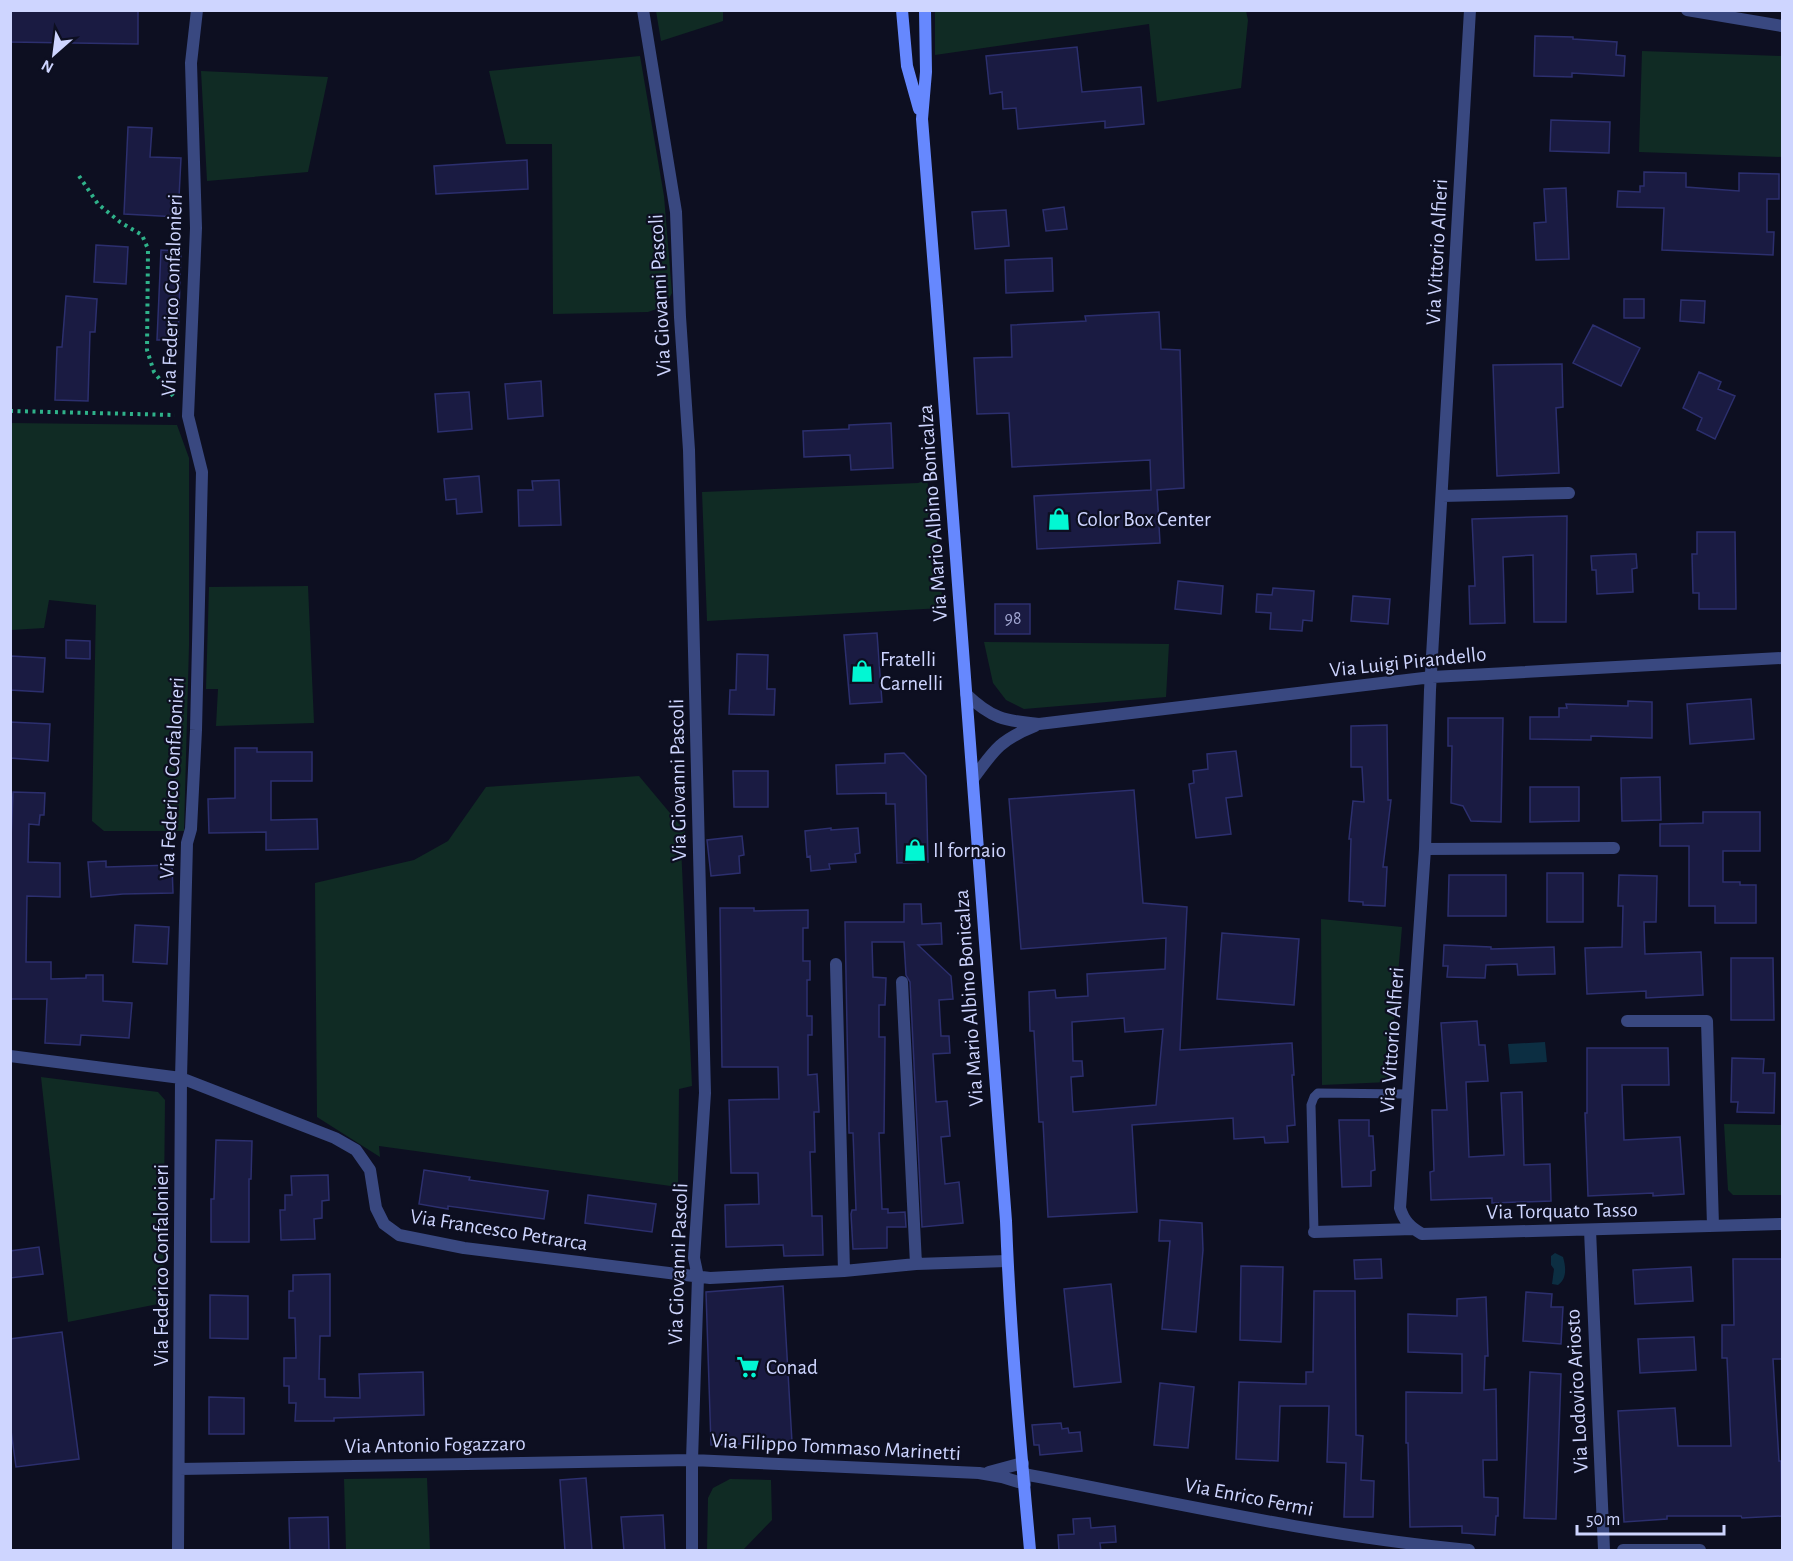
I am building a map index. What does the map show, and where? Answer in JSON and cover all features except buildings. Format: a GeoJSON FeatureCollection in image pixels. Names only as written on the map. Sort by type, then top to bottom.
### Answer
{"type":"FeatureCollection","features":[{"type":"Feature","properties":{"kind":"main road","name":"Via Mario Albino Bonicalza"},"geometry":{"type":"LineString","coordinates":[[902,10],[908,66],[922,119]]}},
{"type":"Feature","properties":{"kind":"main road","name":"Via Mario Albino Bonicalza"},"geometry":{"type":"LineString","coordinates":[[926,10],[926,72],[922,119],[938,306],[1030,1551]]}},
{"type":"Feature","properties":{"kind":"street","name":"Via Federico Confalonieri"},"geometry":{"type":"LineString","coordinates":[[178,1551],[181,1078],[187,843],[191,829],[196,730],[202,472],[188,416],[196,228],[191,63],[197,10]]}},
{"type":"Feature","properties":{"kind":"street","name":"Via Giovanni Pascoli"},"geometry":{"type":"LineString","coordinates":[[643,10],[676,212],[689,450],[705,1093],[694,1258],[698,1277],[692,1460],[692,1551]]}},
{"type":"Feature","properties":{"kind":"street","name":"Via Vittorio Alfieri"},"geometry":{"type":"LineString","coordinates":[[1413,1229],[1403,1218],[1400,1208],[1425,849],[1432,677],[1470,10]]}},
{"type":"Feature","properties":{"kind":"street"},"geometry":{"type":"LineString","coordinates":[[1687,10],[1782,26]]}},
{"type":"Feature","properties":{"kind":"street"},"geometry":{"type":"LineString","coordinates":[[1442,496],[1569,493]]}},
{"type":"Feature","properties":{"kind":"street","name":"Via Luigi Pirandello"},"geometry":{"type":"LineString","coordinates":[[966,694],[982,709],[995,717],[1019,723],[1039,724],[1432,677],[1782,658]]}},
{"type":"Feature","properties":{"kind":"street","name":"Via Luigi Pirandello"},"geometry":{"type":"LineString","coordinates":[[973,779],[998,746],[1014,734],[1039,724]]}},
{"type":"Feature","properties":{"kind":"street"},"geometry":{"type":"LineString","coordinates":[[1425,849],[1614,848]]}},
{"type":"Feature","properties":{"kind":"street"},"geometry":{"type":"LineString","coordinates":[[836,964],[844,1271]]}},
{"type":"Feature","properties":{"kind":"street"},"geometry":{"type":"LineString","coordinates":[[902,982],[916,1264]]}},
{"type":"Feature","properties":{"kind":"street"},"geometry":{"type":"LineString","coordinates":[[1627,1022],[1707,1021],[1713,1226]]}},
{"type":"Feature","properties":{"kind":"street","name":"Via Francesco Petrarca"},"geometry":{"type":"LineString","coordinates":[[10,1056],[181,1078],[335,1138],[356,1150],[370,1170],[376,1208],[384,1224],[399,1235],[465,1248],[710,1278],[844,1271],[916,1264],[1007,1261]]}},
{"type":"Feature","properties":{"kind":"street","name":"Via Torquato Tasso"},"geometry":{"type":"LineString","coordinates":[[1314,1232],[1413,1229],[1422,1234],[1782,1224]]}},
{"type":"Feature","properties":{"kind":"street","name":"Via Lodovico Ariosto"},"geometry":{"type":"LineString","coordinates":[[1590,1230],[1604,1551]]}},
{"type":"Feature","properties":{"kind":"street","name":"Via Antonio Fogazzaro"},"geometry":{"type":"LineString","coordinates":[[179,1469],[692,1460]]}},
{"type":"Feature","properties":{"kind":"street","name":"Via Filippo Tommaso Marinetti"},"geometry":{"type":"LineString","coordinates":[[692,1460],[979,1473],[1002,1477],[1024,1474]]}},
{"type":"Feature","properties":{"kind":"street","name":"Via Filippo Tommaso Marinetti"},"geometry":{"type":"LineString","coordinates":[[979,1473],[1002,1470],[1024,1474]]}},
{"type":"Feature","properties":{"kind":"street","name":"Via Enrico Fermi"},"geometry":{"type":"LineString","coordinates":[[1024,1474],[1391,1546],[1469,1551]]}},
{"type":"Feature","properties":{"kind":"street"},"geometry":{"type":"LineString","coordinates":[[1623,1551],[1700,1551]]}},
{"type":"Feature","properties":{"kind":"lane"},"geometry":{"type":"LineString","coordinates":[[1314,1232],[1311,1105],[1314,1097],[1318,1093],[1407,1094]]}},
{"type":"Feature","properties":{"kind":"path"},"geometry":{"type":"LineString","coordinates":[[79,176],[98,204],[120,222],[142,235],[148,249],[147,350],[154,372],[188,416]]}},
{"type":"Feature","properties":{"kind":"path"},"geometry":{"type":"LineString","coordinates":[[10,411],[188,416]]}},
{"type":"Feature","properties":{"kind":"green space"},"geometry":{"type":"Polygon","coordinates":[[[656,11],[723,11],[723,21],[661,41],[656,11]]]}},
{"type":"Feature","properties":{"kind":"green space"},"geometry":{"type":"Polygon","coordinates":[[[935,11],[1246,11],[1248,20],[1241,88],[1157,102],[1149,24],[935,55],[935,11]]]}},
{"type":"Feature","properties":{"kind":"green space"},"geometry":{"type":"Polygon","coordinates":[[[1642,51],[1782,56],[1782,157],[1639,152],[1642,51]]]}},
{"type":"Feature","properties":{"kind":"green space"},"geometry":{"type":"Polygon","coordinates":[[[640,56],[664,196],[672,293],[665,306],[648,312],[553,314],[552,144],[506,144],[489,71],[640,56]]]}},
{"type":"Feature","properties":{"kind":"green space"},"geometry":{"type":"Polygon","coordinates":[[[201,71],[328,77],[308,172],[207,181],[201,71]]]}},
{"type":"Feature","properties":{"kind":"green space"},"geometry":{"type":"Polygon","coordinates":[[[11,423],[177,425],[189,458],[189,646],[184,831],[104,831],[92,821],[96,605],[49,600],[44,628],[11,630],[11,423]]]}},
{"type":"Feature","properties":{"kind":"green space"},"geometry":{"type":"Polygon","coordinates":[[[927,480],[941,564],[942,608],[707,621],[702,492],[918,483],[927,480]]]}},
{"type":"Feature","properties":{"kind":"green space"},"geometry":{"type":"Polygon","coordinates":[[[308,586],[314,723],[216,726],[218,689],[206,689],[209,587],[308,586]]]}},
{"type":"Feature","properties":{"kind":"green space"},"geometry":{"type":"Polygon","coordinates":[[[984,642],[1169,644],[1166,697],[1024,709],[1006,700],[993,683],[984,642]]]}},
{"type":"Feature","properties":{"kind":"green space"},"geometry":{"type":"Polygon","coordinates":[[[639,776],[685,831],[681,846],[692,1086],[679,1089],[678,1187],[379,1146],[380,1157],[317,1117],[315,883],[414,860],[448,841],[486,787],[639,776]]]}},
{"type":"Feature","properties":{"kind":"green space"},"geometry":{"type":"Polygon","coordinates":[[[1321,919],[1402,927],[1389,1082],[1322,1085],[1321,919]]]}},
{"type":"Feature","properties":{"kind":"green space"},"geometry":{"type":"Polygon","coordinates":[[[41,1077],[158,1092],[165,1100],[163,1303],[68,1322],[41,1077]]]}},
{"type":"Feature","properties":{"kind":"green space"},"geometry":{"type":"Polygon","coordinates":[[[1724,1124],[1782,1125],[1782,1195],[1733,1195],[1728,1190],[1724,1124]]]}},
{"type":"Feature","properties":{"kind":"green space"},"geometry":{"type":"Polygon","coordinates":[[[427,1478],[430,1550],[346,1550],[344,1479],[427,1478]]]}},
{"type":"Feature","properties":{"kind":"green space"},"geometry":{"type":"Polygon","coordinates":[[[730,1479],[771,1480],[772,1520],[743,1550],[707,1550],[708,1498],[713,1488],[730,1479]]]}},
{"type":"Feature","properties":{"kind":"water"},"geometry":{"type":"Polygon","coordinates":[[[1545,1042],[1547,1062],[1510,1064],[1508,1044],[1545,1042]]]}},
{"type":"Feature","properties":{"kind":"water"},"geometry":{"type":"Polygon","coordinates":[[[1555,1253],[1563,1257],[1565,1265],[1564,1276],[1558,1285],[1552,1284],[1554,1269],[1551,1265],[1551,1256],[1555,1253]]]}},
{"type":"Feature","properties":{"kind":"place","name":"Color Box Center"},"geometry":{"type":"Point","coordinates":[1059,519]}},
{"type":"Feature","properties":{"kind":"place","name":"Fratelli Carnelli"},"geometry":{"type":"Point","coordinates":[862,671]}},
{"type":"Feature","properties":{"kind":"place","name":"Il fornaio"},"geometry":{"type":"Point","coordinates":[915,850]}},
{"type":"Feature","properties":{"kind":"place","name":"Conad"},"geometry":{"type":"Point","coordinates":[748,1367]}}]}
